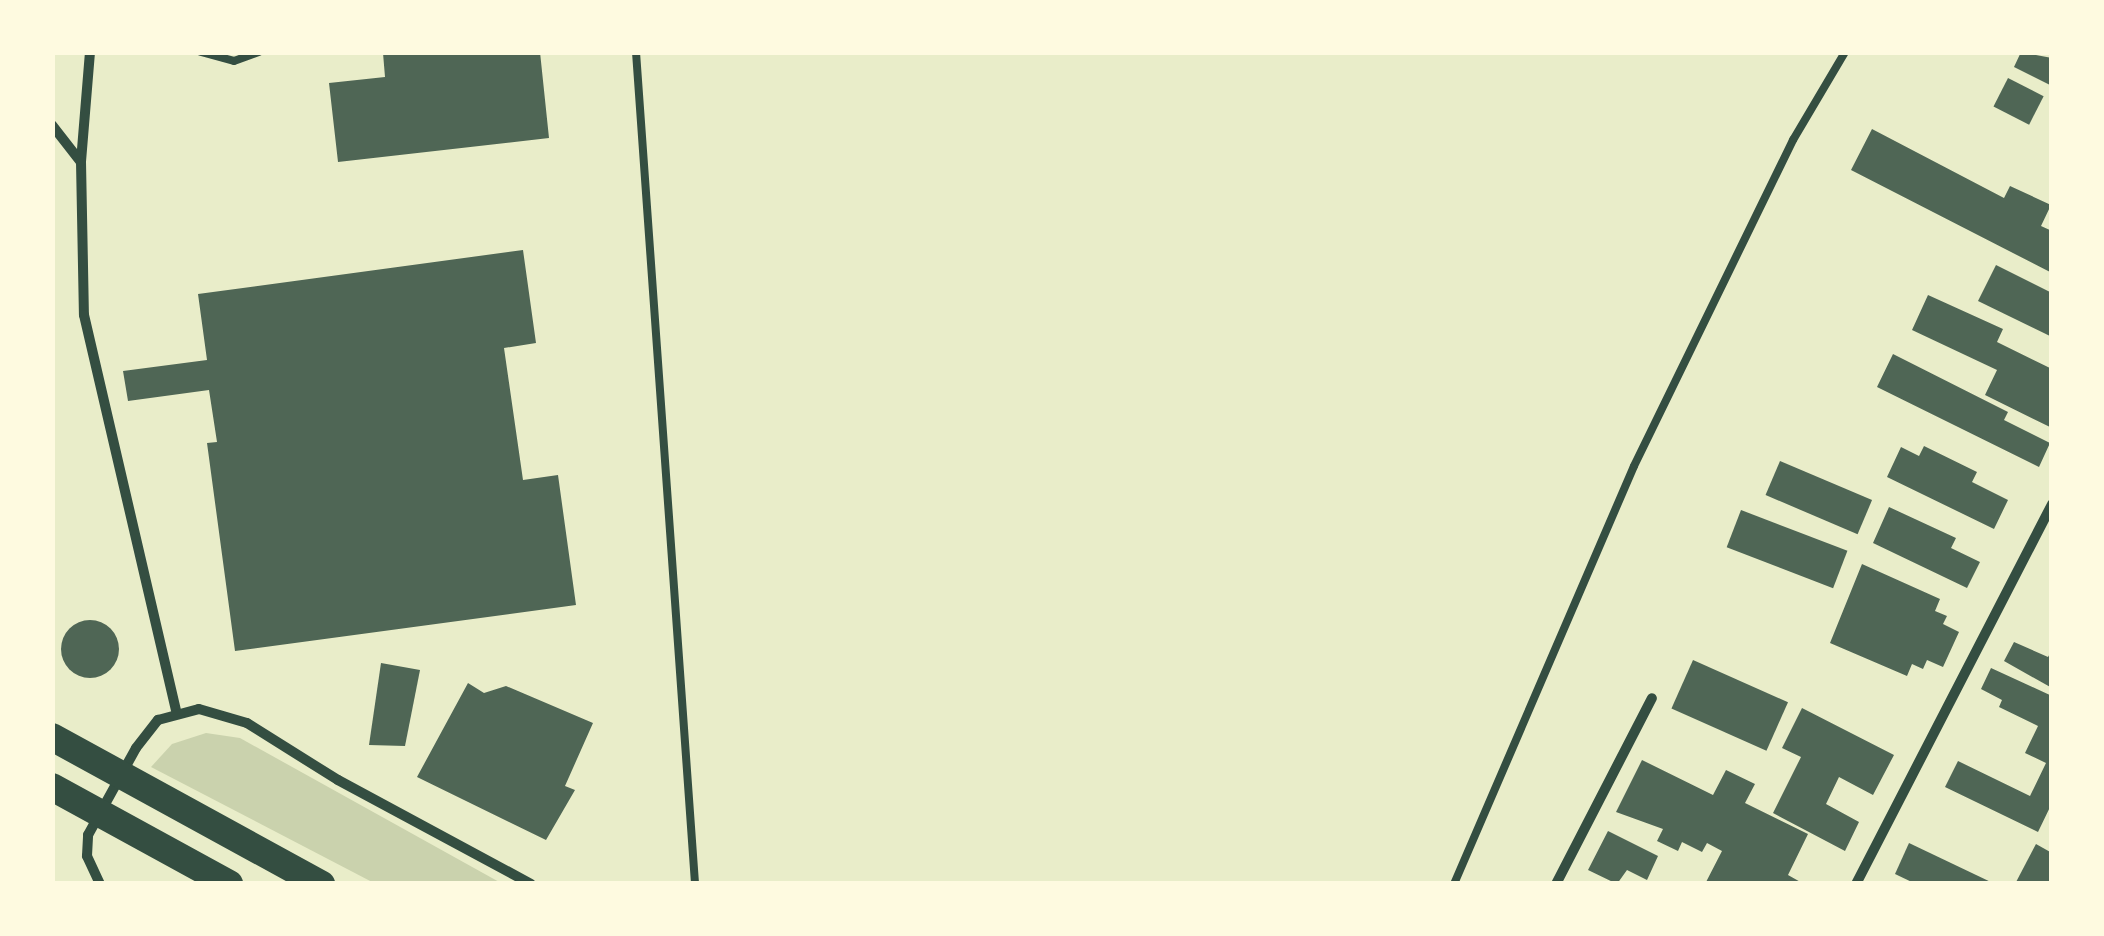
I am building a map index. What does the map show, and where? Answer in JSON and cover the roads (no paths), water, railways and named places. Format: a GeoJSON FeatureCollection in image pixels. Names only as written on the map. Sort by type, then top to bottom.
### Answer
{"type":"FeatureCollection","features":[{"type":"Feature","properties":{"kind":"highway"},"geometry":{"type":"LineString","coordinates":[[52,737],[321,884]]}},
{"type":"Feature","properties":{"kind":"highway"},"geometry":{"type":"LineString","coordinates":[[52,787],[229,884]]}},
{"type":"Feature","properties":{"kind":"street"},"geometry":{"type":"LineString","coordinates":[[90,52],[81,162],[84,315],[176,711]]}},
{"type":"Feature","properties":{"kind":"street"},"geometry":{"type":"LineString","coordinates":[[52,125],[81,162]]}},
{"type":"Feature","properties":{"kind":"street"},"geometry":{"type":"LineString","coordinates":[[1856,884],[2052,504]]}},
{"type":"Feature","properties":{"kind":"street"},"geometry":{"type":"LineString","coordinates":[[1556,884],[1652,698]]}},
{"type":"Feature","properties":{"kind":"street"},"geometry":{"type":"LineString","coordinates":[[100,884],[87,856],[88,835],[145,732],[176,711],[199,709],[247,723],[338,780],[531,884]]}},
{"type":"Feature","properties":{"kind":"lane"},"geometry":{"type":"LineString","coordinates":[[202,52],[234,61],[259,52]]}},
{"type":"Feature","properties":{"kind":"lane"},"geometry":{"type":"LineString","coordinates":[[636,52],[694,884]]}},
{"type":"Feature","properties":{"kind":"lane"},"geometry":{"type":"LineString","coordinates":[[1454,884],[1634,466],[1792,140],[1844,52]]}}]}
